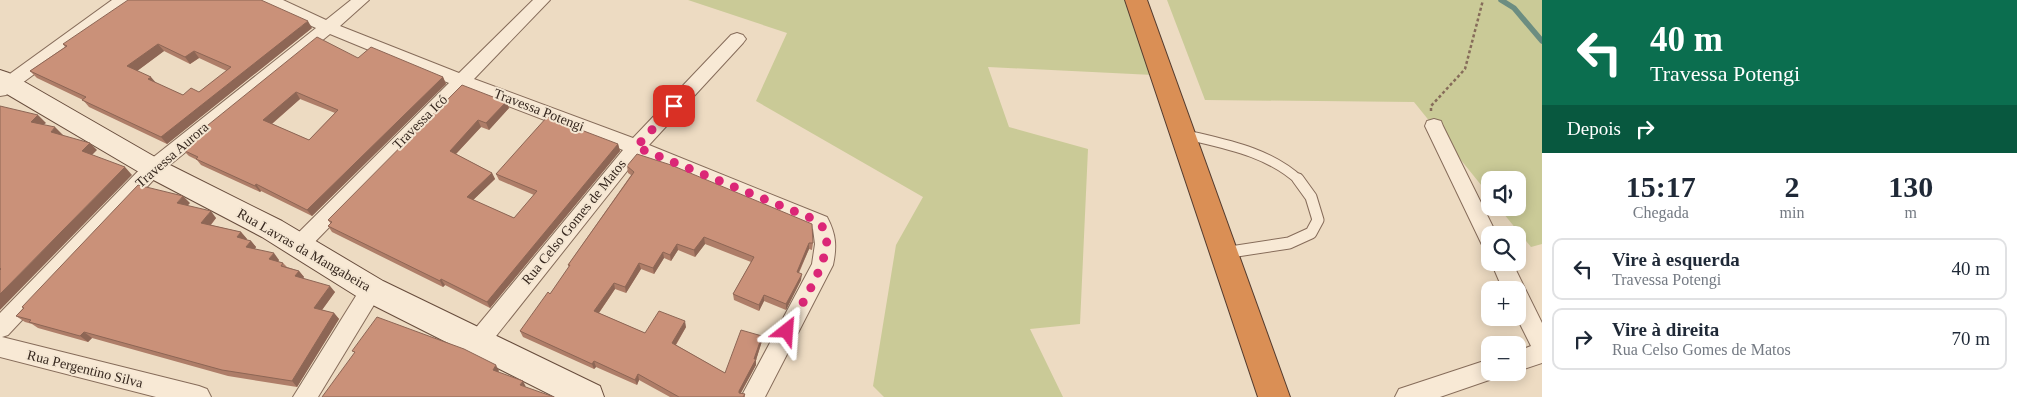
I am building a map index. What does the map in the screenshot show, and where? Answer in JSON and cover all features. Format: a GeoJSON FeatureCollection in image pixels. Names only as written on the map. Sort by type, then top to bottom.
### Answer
{"type":"FeatureCollection","features":[{"type":"Feature","properties":{"kind":"highway"},"geometry":{"type":"LineString","coordinates":[[1136,0],[1274,397]]}},
{"type":"Feature","properties":{"kind":"street"},"geometry":{"type":"LineString","coordinates":[[3,84],[123,0]]}},
{"type":"Feature","properties":{"kind":"street","name":"Travessa Potengi"},"geometry":{"type":"LineString","coordinates":[[269,0],[461,81],[636,147],[820,223],[827,235],[827,246],[822,265],[753,397]]}},
{"type":"Feature","properties":{"kind":"street","name":"Travessa Aurora"},"geometry":{"type":"LineString","coordinates":[[0,328],[153,168],[362,0]]}},
{"type":"Feature","properties":{"kind":"street","name":"Travessa Icó"},"geometry":{"type":"LineString","coordinates":[[299,245],[542,0]]}},
{"type":"Feature","properties":{"kind":"street","name":"Rua Celso Gomes de Matos"},"geometry":{"type":"LineString","coordinates":[[476,343],[636,147],[737,39]]}},
{"type":"Feature","properties":{"kind":"street","name":"Rua Lavras da Mangabeira"},"geometry":{"type":"LineString","coordinates":[[3,84],[153,168],[272,229],[372,290],[588,397]]}},
{"type":"Feature","properties":{"kind":"street"},"geometry":{"type":"LineString","coordinates":[[1434,126],[1483,226]]}},
{"type":"Feature","properties":{"kind":"street"},"geometry":{"type":"LineString","coordinates":[[305,397],[372,290]]}},
{"type":"Feature","properties":{"kind":"street"},"geometry":{"type":"LineString","coordinates":[[1526,313],[1542,346]]}},
{"type":"Feature","properties":{"kind":"street","name":"Rua Pergentino Silva"},"geometry":{"type":"LineString","coordinates":[[0,348],[199,397]]}},
{"type":"Feature","properties":{"kind":"street"},"geometry":{"type":"LineString","coordinates":[[1526,358],[1542,353]]}},
{"type":"Feature","properties":{"kind":"street"},"geometry":{"type":"LineString","coordinates":[[1407,397],[1481,373]]}},
{"type":"Feature","properties":{"kind":"lane"},"geometry":{"type":"LineString","coordinates":[[1182,134],[1248,151],[1274,161],[1295,175],[1311,196],[1318,220],[1310,233],[1290,243],[1224,253]]}},
{"type":"Feature","properties":{"kind":"path"},"geometry":{"type":"LineString","coordinates":[[1434,126],[1431,106],[1465,69],[1483,0]]}},
{"type":"Feature","properties":{"kind":"green space"},"geometry":{"type":"Polygon","coordinates":[[[688,0],[1125,0],[1153,75],[988,67],[1009,127],[1088,149],[1080,324],[1030,329],[1063,397],[884,397],[873,386],[896,245],[923,197],[756,101],[787,33],[688,0]]]}},
{"type":"Feature","properties":{"kind":"green space"},"geometry":{"type":"Polygon","coordinates":[[[1167,0],[1542,0],[1542,244],[1531,247],[1526,241],[1526,226],[1514,226],[1506,216],[1526,216],[1526,171],[1481,171],[1481,185],[1414,102],[1205,100],[1167,0]]]}},
{"type":"Feature","properties":{"kind":"building"},"geometry":{"type":"Polygon","coordinates":[[[128,0],[261,0],[308,21],[161,137],[82,100],[86,97],[30,71],[67,46],[63,44],[128,0]],[[158,44],[127,66],[151,77],[148,79],[183,95],[191,88],[199,92],[231,67],[194,51],[185,57],[158,44]]]}},
{"type":"Feature","properties":{"kind":"building"},"geometry":{"type":"Polygon","coordinates":[[[317,37],[358,58],[371,47],[443,77],[307,210],[256,184],[255,186],[196,159],[198,157],[183,150],[185,148],[182,146],[317,37]],[[296,92],[263,120],[309,140],[338,110],[296,92]]]}},
{"type":"Feature","properties":{"kind":"building"},"geometry":{"type":"Polygon","coordinates":[[[462,85],[506,102],[486,123],[478,120],[450,151],[492,173],[467,197],[514,218],[537,191],[496,174],[547,117],[618,144],[487,302],[328,226],[332,222],[328,220],[462,85]]]}},
{"type":"Feature","properties":{"kind":"building"},"geometry":{"type":"Polygon","coordinates":[[[0,106],[38,115],[31,122],[55,127],[51,132],[90,143],[82,151],[125,167],[0,294],[1,269],[0,106]]]}},
{"type":"Feature","properties":{"kind":"building"},"geometry":{"type":"Polygon","coordinates":[[[637,154],[671,165],[812,224],[813,243],[809,243],[797,272],[802,274],[786,304],[764,295],[759,305],[733,294],[754,257],[704,237],[694,250],[677,244],[670,255],[663,252],[653,268],[639,263],[625,287],[614,283],[594,311],[645,333],[659,311],[685,321],[672,343],[725,373],[741,330],[762,336],[754,359],[756,359],[739,391],[739,393],[745,394],[743,397],[679,397],[638,374],[635,380],[594,361],[592,364],[520,331],[548,292],[550,294],[570,265],[568,265],[634,172],[627,166],[637,154]]]}},
{"type":"Feature","properties":{"kind":"building"},"geometry":{"type":"Polygon","coordinates":[[[138,185],[183,196],[177,203],[211,211],[201,223],[241,232],[237,237],[251,241],[246,247],[274,253],[269,259],[283,263],[281,266],[299,271],[295,276],[330,286],[314,308],[334,313],[292,381],[222,370],[84,332],[80,336],[29,322],[31,320],[16,316],[24,308],[22,307],[138,185]]]}},
{"type":"Feature","properties":{"kind":"building"},"geometry":{"type":"Polygon","coordinates":[[[377,317],[464,349],[496,365],[493,370],[523,381],[520,385],[554,397],[322,397],[355,352],[352,351],[377,317]]]}},
{"type":"Feature","properties":{"kind":"waterway"},"geometry":{"type":"LineString","coordinates":[[1501,0],[1514,8],[1542,41]]}},
{"type":"Feature","properties":{"kind":"route"},"geometry":{"type":"LineString","coordinates":[[674,106],[636,147],[811,218],[820,223],[827,235],[827,246],[822,265],[787,331]]}}]}
